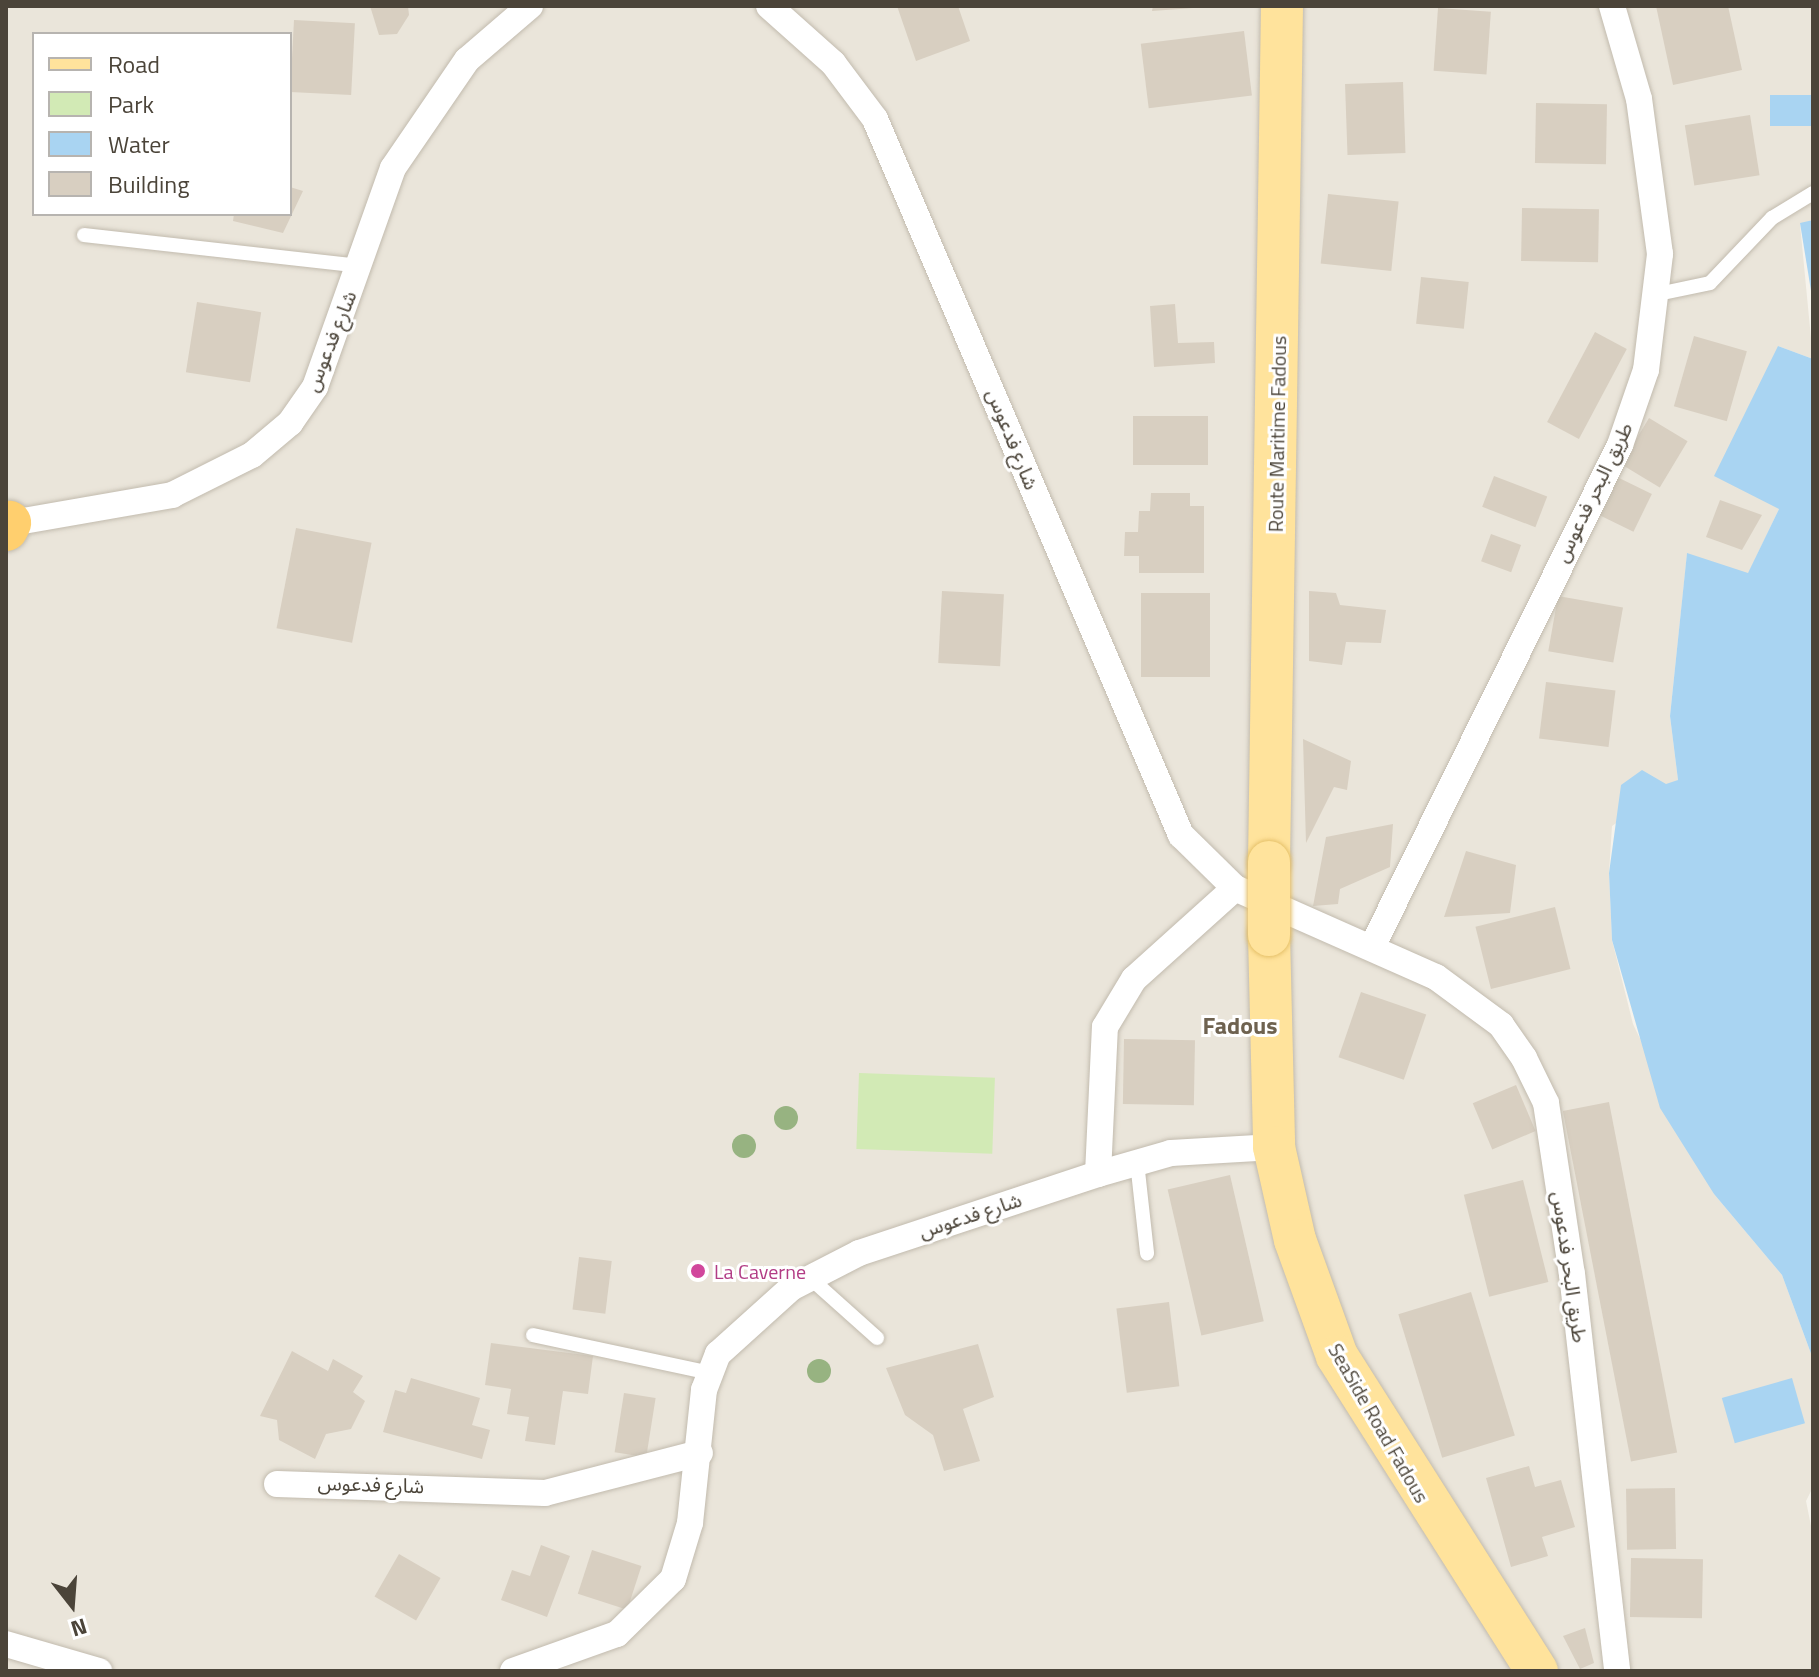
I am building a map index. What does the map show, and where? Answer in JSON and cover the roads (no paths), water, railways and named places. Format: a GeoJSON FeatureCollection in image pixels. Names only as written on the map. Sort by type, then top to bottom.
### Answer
{"type":"FeatureCollection","features":[{"type":"Feature","properties":{"kind":"main road","name":"Route Maritime Fadous"},"geometry":{"type":"LineString","coordinates":[[1269,862],[1282,6]]}},
{"type":"Feature","properties":{"kind":"main road","name":"SeaSide Road Fadous"},"geometry":{"type":"LineString","coordinates":[[1269,862],[1274,1147],[1295,1240],[1337,1356],[1537,1671]]}},
{"type":"Feature","properties":{"kind":"street","name":"شارع فدعوس"},"geometry":{"type":"LineString","coordinates":[[769,6],[833,63],[875,119],[924,221],[1140,751],[1181,835],[1235,888]]}},
{"type":"Feature","properties":{"kind":"street","name":"طريق البحر فدعوس"},"geometry":{"type":"LineString","coordinates":[[1373,945],[1620,445],[1646,370],[1658,294],[1653,175],[1612,6]]}},
{"type":"Feature","properties":{"kind":"street","name":"شارع فدعوس"},"geometry":{"type":"LineString","coordinates":[[7,525],[172,495],[252,455],[290,423],[315,387],[393,168],[467,60],[521,9]]}},
{"type":"Feature","properties":{"kind":"street","name":"طريق البحر فدعوس"},"geometry":{"type":"LineString","coordinates":[[1235,888],[1373,945],[1436,977],[1501,1025],[1546,1103],[1593,1432],[1617,1671]]}},
{"type":"Feature","properties":{"kind":"street"},"geometry":{"type":"LineString","coordinates":[[1098,1174],[1105,1027],[1134,979],[1235,888]]}},
{"type":"Feature","properties":{"kind":"street","name":"شارع فدعوس"},"geometry":{"type":"LineString","coordinates":[[513,1671],[584,1650],[649,1611],[685,1552],[710,1373],[718,1354],[761,1309],[810,1278],[925,1229],[1098,1174],[1137,1162],[1274,1147]]}},
{"type":"Feature","properties":{"kind":"street","name":"شارع فدعوس"},"geometry":{"type":"LineString","coordinates":[[277,1484],[545,1493],[700,1453]]}},
{"type":"Feature","properties":{"kind":"street"},"geometry":{"type":"LineString","coordinates":[[6,1644],[99,1671]]}},
{"type":"Feature","properties":{"kind":"lane"},"geometry":{"type":"LineString","coordinates":[[1658,294],[1710,283],[1772,218],[1813,193]]}},
{"type":"Feature","properties":{"kind":"lane"},"geometry":{"type":"LineString","coordinates":[[84,235],[359,266]]}},
{"type":"Feature","properties":{"kind":"lane"},"geometry":{"type":"LineString","coordinates":[[1137,1162],[1147,1253]]}},
{"type":"Feature","properties":{"kind":"lane"},"geometry":{"type":"LineString","coordinates":[[810,1278],[877,1338]]}},
{"type":"Feature","properties":{"kind":"lane"},"geometry":{"type":"LineString","coordinates":[[533,1335],[710,1373]]}},
{"type":"Feature","properties":{"kind":"water"},"geometry":{"type":"Polygon","coordinates":[[[1770,95],[1813,95],[1813,126],[1770,126],[1770,95]]]}},
{"type":"Feature","properties":{"kind":"water"},"geometry":{"type":"Polygon","coordinates":[[[1813,220],[1813,303],[1800,223],[1813,220]]]}},
{"type":"Feature","properties":{"kind":"water"},"geometry":{"type":"Polygon","coordinates":[[[1778,346],[1813,359],[1813,1359],[1782,1275],[1714,1194],[1660,1108],[1612,940],[1609,873],[1621,785],[1642,770],[1666,784],[1678,780],[1670,716],[1687,553],[1748,573],[1779,509],[1714,476],[1778,346]]]}},
{"type":"Feature","properties":{"kind":"water"},"geometry":{"type":"Polygon","coordinates":[[[1792,1378],[1805,1423],[1735,1443],[1722,1398],[1792,1378]]]}},
{"type":"Feature","properties":{"kind":"place","name":"La Caverne"},"geometry":{"type":"Point","coordinates":[698,1271]}},
{"type":"Feature","properties":{"kind":"district","name":"Fadous"},"geometry":{"type":"Point","coordinates":[1240,1026]}}]}
